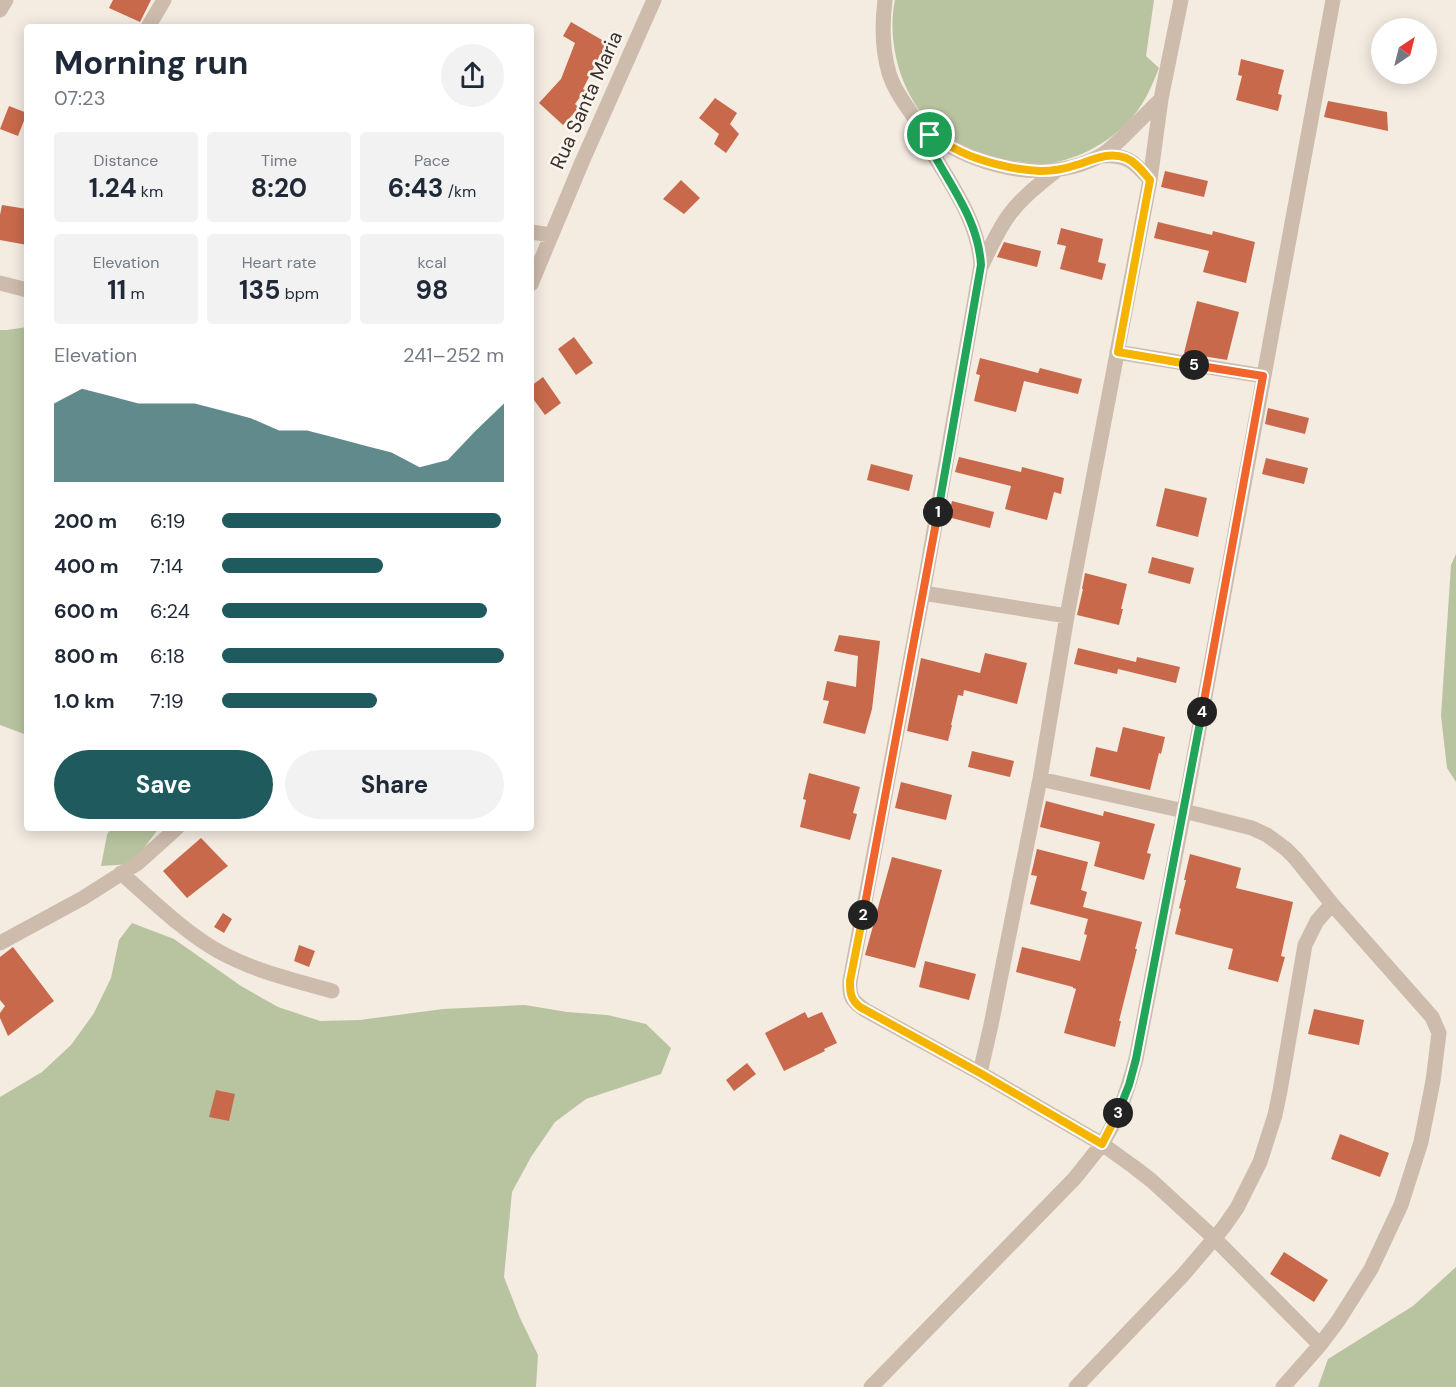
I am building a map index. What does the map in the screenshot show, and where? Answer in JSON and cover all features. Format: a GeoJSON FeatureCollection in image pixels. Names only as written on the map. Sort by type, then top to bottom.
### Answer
{"type":"FeatureCollection","features":[{"type":"Feature","properties":{"kind":"street"},"geometry":{"type":"LineString","coordinates":[[0,10],[6,0]]}},
{"type":"Feature","properties":{"kind":"street"},"geometry":{"type":"LineString","coordinates":[[150,24],[164,0]]}},
{"type":"Feature","properties":{"kind":"street","name":"Rua Santa Maria"},"geometry":{"type":"LineString","coordinates":[[534,277],[586,152],[654,0]]}},
{"type":"Feature","properties":{"kind":"street"},"geometry":{"type":"LineString","coordinates":[[885,0],[883,30],[889,74],[904,103],[922,130],[928,146],[963,203],[979,244],[981,265],[923,593],[852,969],[850,991],[854,1003],[865,1010],[1102,1144],[1152,1181],[1214,1238],[1320,1345]]}},
{"type":"Feature","properties":{"kind":"street"},"geometry":{"type":"LineString","coordinates":[[980,1073],[1040,779],[1067,616],[1150,180],[1161,99],[1181,0]]}},
{"type":"Feature","properties":{"kind":"street"},"geometry":{"type":"LineString","coordinates":[[871,1387],[1074,1179],[1102,1144],[1122,1103],[1136,1059],[1184,810],[1332,0]]}},
{"type":"Feature","properties":{"kind":"street"},"geometry":{"type":"LineString","coordinates":[[1100,156],[1114,146],[1161,99]]}},
{"type":"Feature","properties":{"kind":"street"},"geometry":{"type":"LineString","coordinates":[[922,130],[976,158],[1008,167],[1039,171],[1057,170],[1100,156],[1112,155],[1125,158],[1138,166],[1150,180]]}},
{"type":"Feature","properties":{"kind":"street"},"geometry":{"type":"LineString","coordinates":[[981,265],[1010,213],[1028,194],[1057,170]]}},
{"type":"Feature","properties":{"kind":"street"},"geometry":{"type":"LineString","coordinates":[[534,232],[551,235]]}},
{"type":"Feature","properties":{"kind":"street"},"geometry":{"type":"LineString","coordinates":[[0,283],[24,289]]}},
{"type":"Feature","properties":{"kind":"street"},"geometry":{"type":"LineString","coordinates":[[1118,352],[1263,376]]}},
{"type":"Feature","properties":{"kind":"street"},"geometry":{"type":"LineString","coordinates":[[923,593],[1067,616]]}},
{"type":"Feature","properties":{"kind":"street"},"geometry":{"type":"LineString","coordinates":[[1040,779],[1184,810],[1252,828],[1266,835],[1295,858],[1332,904],[1432,1017],[1439,1033],[1433,1081],[1421,1142],[1401,1205],[1371,1269],[1338,1320],[1320,1345],[1283,1387]]}},
{"type":"Feature","properties":{"kind":"street"},"geometry":{"type":"LineString","coordinates":[[0,943],[83,898],[138,863],[174,831]]}},
{"type":"Feature","properties":{"kind":"street"},"geometry":{"type":"LineString","coordinates":[[121,873],[188,930],[218,951],[270,974],[332,991]]}},
{"type":"Feature","properties":{"kind":"street"},"geometry":{"type":"LineString","coordinates":[[1076,1387],[1183,1275],[1237,1208],[1260,1162],[1275,1115],[1305,945],[1317,921],[1332,904]]}},
{"type":"Feature","properties":{"kind":"green space"},"geometry":{"type":"Polygon","coordinates":[[[895,0],[1154,0],[1146,56],[1159,68],[1146,97],[1133,117],[1109,138],[1089,151],[1078,156],[1043,164],[993,159],[953,140],[933,126],[910,95],[896,57],[893,38],[895,0]]]}},
{"type":"Feature","properties":{"kind":"green space"},"geometry":{"type":"Polygon","coordinates":[[[24,327],[24,734],[0,725],[0,330],[24,327]]]}},
{"type":"Feature","properties":{"kind":"green space"},"geometry":{"type":"Polygon","coordinates":[[[1456,554],[1456,782],[1447,768],[1441,716],[1451,565],[1456,554]]]}},
{"type":"Feature","properties":{"kind":"green space"},"geometry":{"type":"Polygon","coordinates":[[[109,831],[157,831],[132,864],[101,866],[109,831]]]}},
{"type":"Feature","properties":{"kind":"green space"},"geometry":{"type":"Polygon","coordinates":[[[132,923],[174,939],[241,986],[278,1007],[320,1021],[360,1020],[443,1009],[525,1005],[567,1012],[607,1015],[646,1024],[671,1048],[661,1074],[586,1099],[555,1122],[531,1157],[512,1192],[504,1277],[538,1355],[536,1387],[0,1387],[0,1097],[42,1072],[71,1045],[94,1013],[111,978],[119,940],[132,923]]]}},
{"type":"Feature","properties":{"kind":"green space"},"geometry":{"type":"Polygon","coordinates":[[[1456,1267],[1456,1387],[1318,1387],[1328,1359],[1413,1306],[1456,1267]]]}},
{"type":"Feature","properties":{"kind":"building"},"geometry":{"type":"Polygon","coordinates":[[[113,0],[151,0],[140,22],[109,8],[113,0]]]}},
{"type":"Feature","properties":{"kind":"building"},"geometry":{"type":"Polygon","coordinates":[[[571,22],[609,44],[601,58],[599,57],[583,89],[585,90],[575,104],[579,108],[563,125],[539,103],[561,79],[575,43],[563,36],[571,22]]]}},
{"type":"Feature","properties":{"kind":"building"},"geometry":{"type":"Polygon","coordinates":[[[1241,59],[1284,70],[1278,94],[1282,95],[1278,111],[1236,100],[1242,76],[1238,75],[1241,59]]]}},
{"type":"Feature","properties":{"kind":"building"},"geometry":{"type":"Polygon","coordinates":[[[715,98],[737,113],[730,124],[739,134],[726,153],[714,144],[719,134],[699,118],[715,98]]]}},
{"type":"Feature","properties":{"kind":"building"},"geometry":{"type":"Polygon","coordinates":[[[1328,101],[1387,112],[1388,131],[1324,117],[1328,101]]]}},
{"type":"Feature","properties":{"kind":"building"},"geometry":{"type":"Polygon","coordinates":[[[9,106],[24,112],[24,121],[18,136],[0,129],[9,106]]]}},
{"type":"Feature","properties":{"kind":"building"},"geometry":{"type":"Polygon","coordinates":[[[1165,171],[1208,181],[1204,197],[1161,187],[1165,171]]]}},
{"type":"Feature","properties":{"kind":"building"},"geometry":{"type":"Polygon","coordinates":[[[681,180],[700,198],[684,214],[663,199],[681,180]]]}},
{"type":"Feature","properties":{"kind":"building"},"geometry":{"type":"Polygon","coordinates":[[[2,205],[24,209],[24,244],[0,240],[2,205]]]}},
{"type":"Feature","properties":{"kind":"building"},"geometry":{"type":"Polygon","coordinates":[[[1158,222],[1212,235],[1213,231],[1255,242],[1246,283],[1203,272],[1209,251],[1154,238],[1158,222]]]}},
{"type":"Feature","properties":{"kind":"building"},"geometry":{"type":"Polygon","coordinates":[[[1061,228],[1103,239],[1098,262],[1106,264],[1102,280],[1060,269],[1066,246],[1057,244],[1061,228]]]}},
{"type":"Feature","properties":{"kind":"building"},"geometry":{"type":"Polygon","coordinates":[[[1004,242],[1041,251],[1037,267],[997,257],[1004,242]]]}},
{"type":"Feature","properties":{"kind":"building"},"geometry":{"type":"Polygon","coordinates":[[[1197,301],[1239,312],[1227,360],[1184,353],[1197,301]]]}},
{"type":"Feature","properties":{"kind":"building"},"geometry":{"type":"Polygon","coordinates":[[[574,337],[593,363],[576,375],[558,349],[574,337]]]}},
{"type":"Feature","properties":{"kind":"building"},"geometry":{"type":"Polygon","coordinates":[[[980,358],[1038,373],[1040,368],[1082,379],[1078,394],[1024,381],[1016,412],[974,401],[980,375],[976,374],[980,358]]]}},
{"type":"Feature","properties":{"kind":"building"},"geometry":{"type":"Polygon","coordinates":[[[543,377],[561,403],[545,415],[534,400],[534,384],[543,377]]]}},
{"type":"Feature","properties":{"kind":"building"},"geometry":{"type":"Polygon","coordinates":[[[1268,408],[1309,418],[1305,434],[1265,424],[1268,408]]]}},
{"type":"Feature","properties":{"kind":"building"},"geometry":{"type":"Polygon","coordinates":[[[959,457],[1021,472],[1022,467],[1064,478],[1061,494],[1054,492],[1047,520],[1005,509],[1011,486],[955,472],[959,457]]]}},
{"type":"Feature","properties":{"kind":"building"},"geometry":{"type":"Polygon","coordinates":[[[1266,458],[1308,468],[1304,484],[1262,474],[1266,458]]]}},
{"type":"Feature","properties":{"kind":"building"},"geometry":{"type":"Polygon","coordinates":[[[871,464],[913,475],[909,491],[867,480],[871,464]]]}},
{"type":"Feature","properties":{"kind":"building"},"geometry":{"type":"Polygon","coordinates":[[[1165,488],[1207,498],[1198,537],[1156,526],[1165,488]]]}},
{"type":"Feature","properties":{"kind":"building"},"geometry":{"type":"Polygon","coordinates":[[[952,501],[994,512],[990,528],[948,517],[952,501]]]}},
{"type":"Feature","properties":{"kind":"building"},"geometry":{"type":"Polygon","coordinates":[[[1152,557],[1194,568],[1190,584],[1148,573],[1152,557]]]}},
{"type":"Feature","properties":{"kind":"building"},"geometry":{"type":"Polygon","coordinates":[[[1085,573],[1127,584],[1119,625],[1077,615],[1085,573]]]}},
{"type":"Feature","properties":{"kind":"building"},"geometry":{"type":"Polygon","coordinates":[[[839,635],[880,641],[872,709],[865,734],[823,723],[829,701],[823,700],[827,681],[856,687],[858,656],[834,651],[839,635]]]}},
{"type":"Feature","properties":{"kind":"building"},"geometry":{"type":"Polygon","coordinates":[[[1078,648],[1136,662],[1137,657],[1180,667],[1176,683],[1118,669],[1117,674],[1074,664],[1078,648]]]}},
{"type":"Feature","properties":{"kind":"building"},"geometry":{"type":"Polygon","coordinates":[[[985,653],[1027,663],[1017,704],[964,690],[963,696],[958,695],[948,741],[907,731],[921,658],[980,673],[985,653]]]}},
{"type":"Feature","properties":{"kind":"building"},"geometry":{"type":"Polygon","coordinates":[[[1123,727],[1165,737],[1150,790],[1090,776],[1096,747],[1117,752],[1123,727]]]}},
{"type":"Feature","properties":{"kind":"building"},"geometry":{"type":"Polygon","coordinates":[[[972,751],[1014,761],[1010,777],[968,767],[972,751]]]}},
{"type":"Feature","properties":{"kind":"building"},"geometry":{"type":"Polygon","coordinates":[[[809,773],[860,787],[853,813],[857,814],[850,840],[800,827],[809,773]]]}},
{"type":"Feature","properties":{"kind":"building"},"geometry":{"type":"Polygon","coordinates":[[[901,782],[952,795],[946,820],[895,808],[901,782]]]}},
{"type":"Feature","properties":{"kind":"building"},"geometry":{"type":"Polygon","coordinates":[[[1046,801],[1103,816],[1104,811],[1155,824],[1147,853],[1151,854],[1144,880],[1094,866],[1100,842],[1040,827],[1046,801]]]}},
{"type":"Feature","properties":{"kind":"building"},"geometry":{"type":"Polygon","coordinates":[[[201,838],[228,866],[187,898],[163,871],[201,838]]]}},
{"type":"Feature","properties":{"kind":"building"},"geometry":{"type":"Polygon","coordinates":[[[1037,849],[1088,862],[1081,890],[1087,892],[1083,907],[1142,922],[1115,1047],[1064,1033],[1076,989],[1016,972],[1022,947],[1080,961],[1087,935],[1084,934],[1088,919],[1030,904],[1037,876],[1031,875],[1037,849]]]}},
{"type":"Feature","properties":{"kind":"building"},"geometry":{"type":"Polygon","coordinates":[[[1190,854],[1241,868],[1236,888],[1293,902],[1281,956],[1285,957],[1278,982],[1228,969],[1233,949],[1175,934],[1190,854]]]}},
{"type":"Feature","properties":{"kind":"building"},"geometry":{"type":"Polygon","coordinates":[[[892,857],[942,870],[915,968],[865,955],[892,857]]]}},
{"type":"Feature","properties":{"kind":"building"},"geometry":{"type":"Polygon","coordinates":[[[223,913],[232,919],[224,933],[214,927],[223,913]]]}},
{"type":"Feature","properties":{"kind":"building"},"geometry":{"type":"Polygon","coordinates":[[[299,945],[315,951],[309,967],[294,961],[299,945]]]}},
{"type":"Feature","properties":{"kind":"building"},"geometry":{"type":"Polygon","coordinates":[[[13,947],[54,1001],[8,1036],[0,1018],[0,1013],[5,1006],[0,1000],[0,957],[13,947]]]}},
{"type":"Feature","properties":{"kind":"building"},"geometry":{"type":"Polygon","coordinates":[[[925,961],[976,974],[969,1000],[919,987],[925,961]]]}},
{"type":"Feature","properties":{"kind":"building"},"geometry":{"type":"Polygon","coordinates":[[[1314,1009],[1364,1020],[1359,1045],[1308,1034],[1314,1009]]]}},
{"type":"Feature","properties":{"kind":"building"},"geometry":{"type":"Polygon","coordinates":[[[805,1012],[808,1018],[822,1012],[837,1043],[784,1071],[765,1033],[805,1012]]]}},
{"type":"Feature","properties":{"kind":"building"},"geometry":{"type":"Polygon","coordinates":[[[747,1063],[756,1074],[734,1091],[726,1080],[747,1063]]]}},
{"type":"Feature","properties":{"kind":"building"},"geometry":{"type":"Polygon","coordinates":[[[216,1090],[235,1094],[229,1121],[209,1117],[216,1090]]]}},
{"type":"Feature","properties":{"kind":"building"},"geometry":{"type":"Polygon","coordinates":[[[1340,1134],[1389,1153],[1380,1177],[1331,1159],[1340,1134]]]}},
{"type":"Feature","properties":{"kind":"building"},"geometry":{"type":"Polygon","coordinates":[[[1284,1252],[1328,1280],[1314,1302],[1270,1274],[1284,1252]]]}},
{"type":"Feature","properties":{"kind":"route"},"geometry":{"type":"LineString","coordinates":[[922,130],[930,135],[976,158],[1008,167],[1039,171],[1057,170],[1100,156],[1112,155],[1134,163],[1150,180],[1118,352],[1263,376],[1136,1059],[1122,1103],[1102,1144],[865,1010],[854,1003],[851,997],[850,981],[923,593],[981,265],[979,244],[972,223],[963,203],[928,146],[922,130]]}}]}
